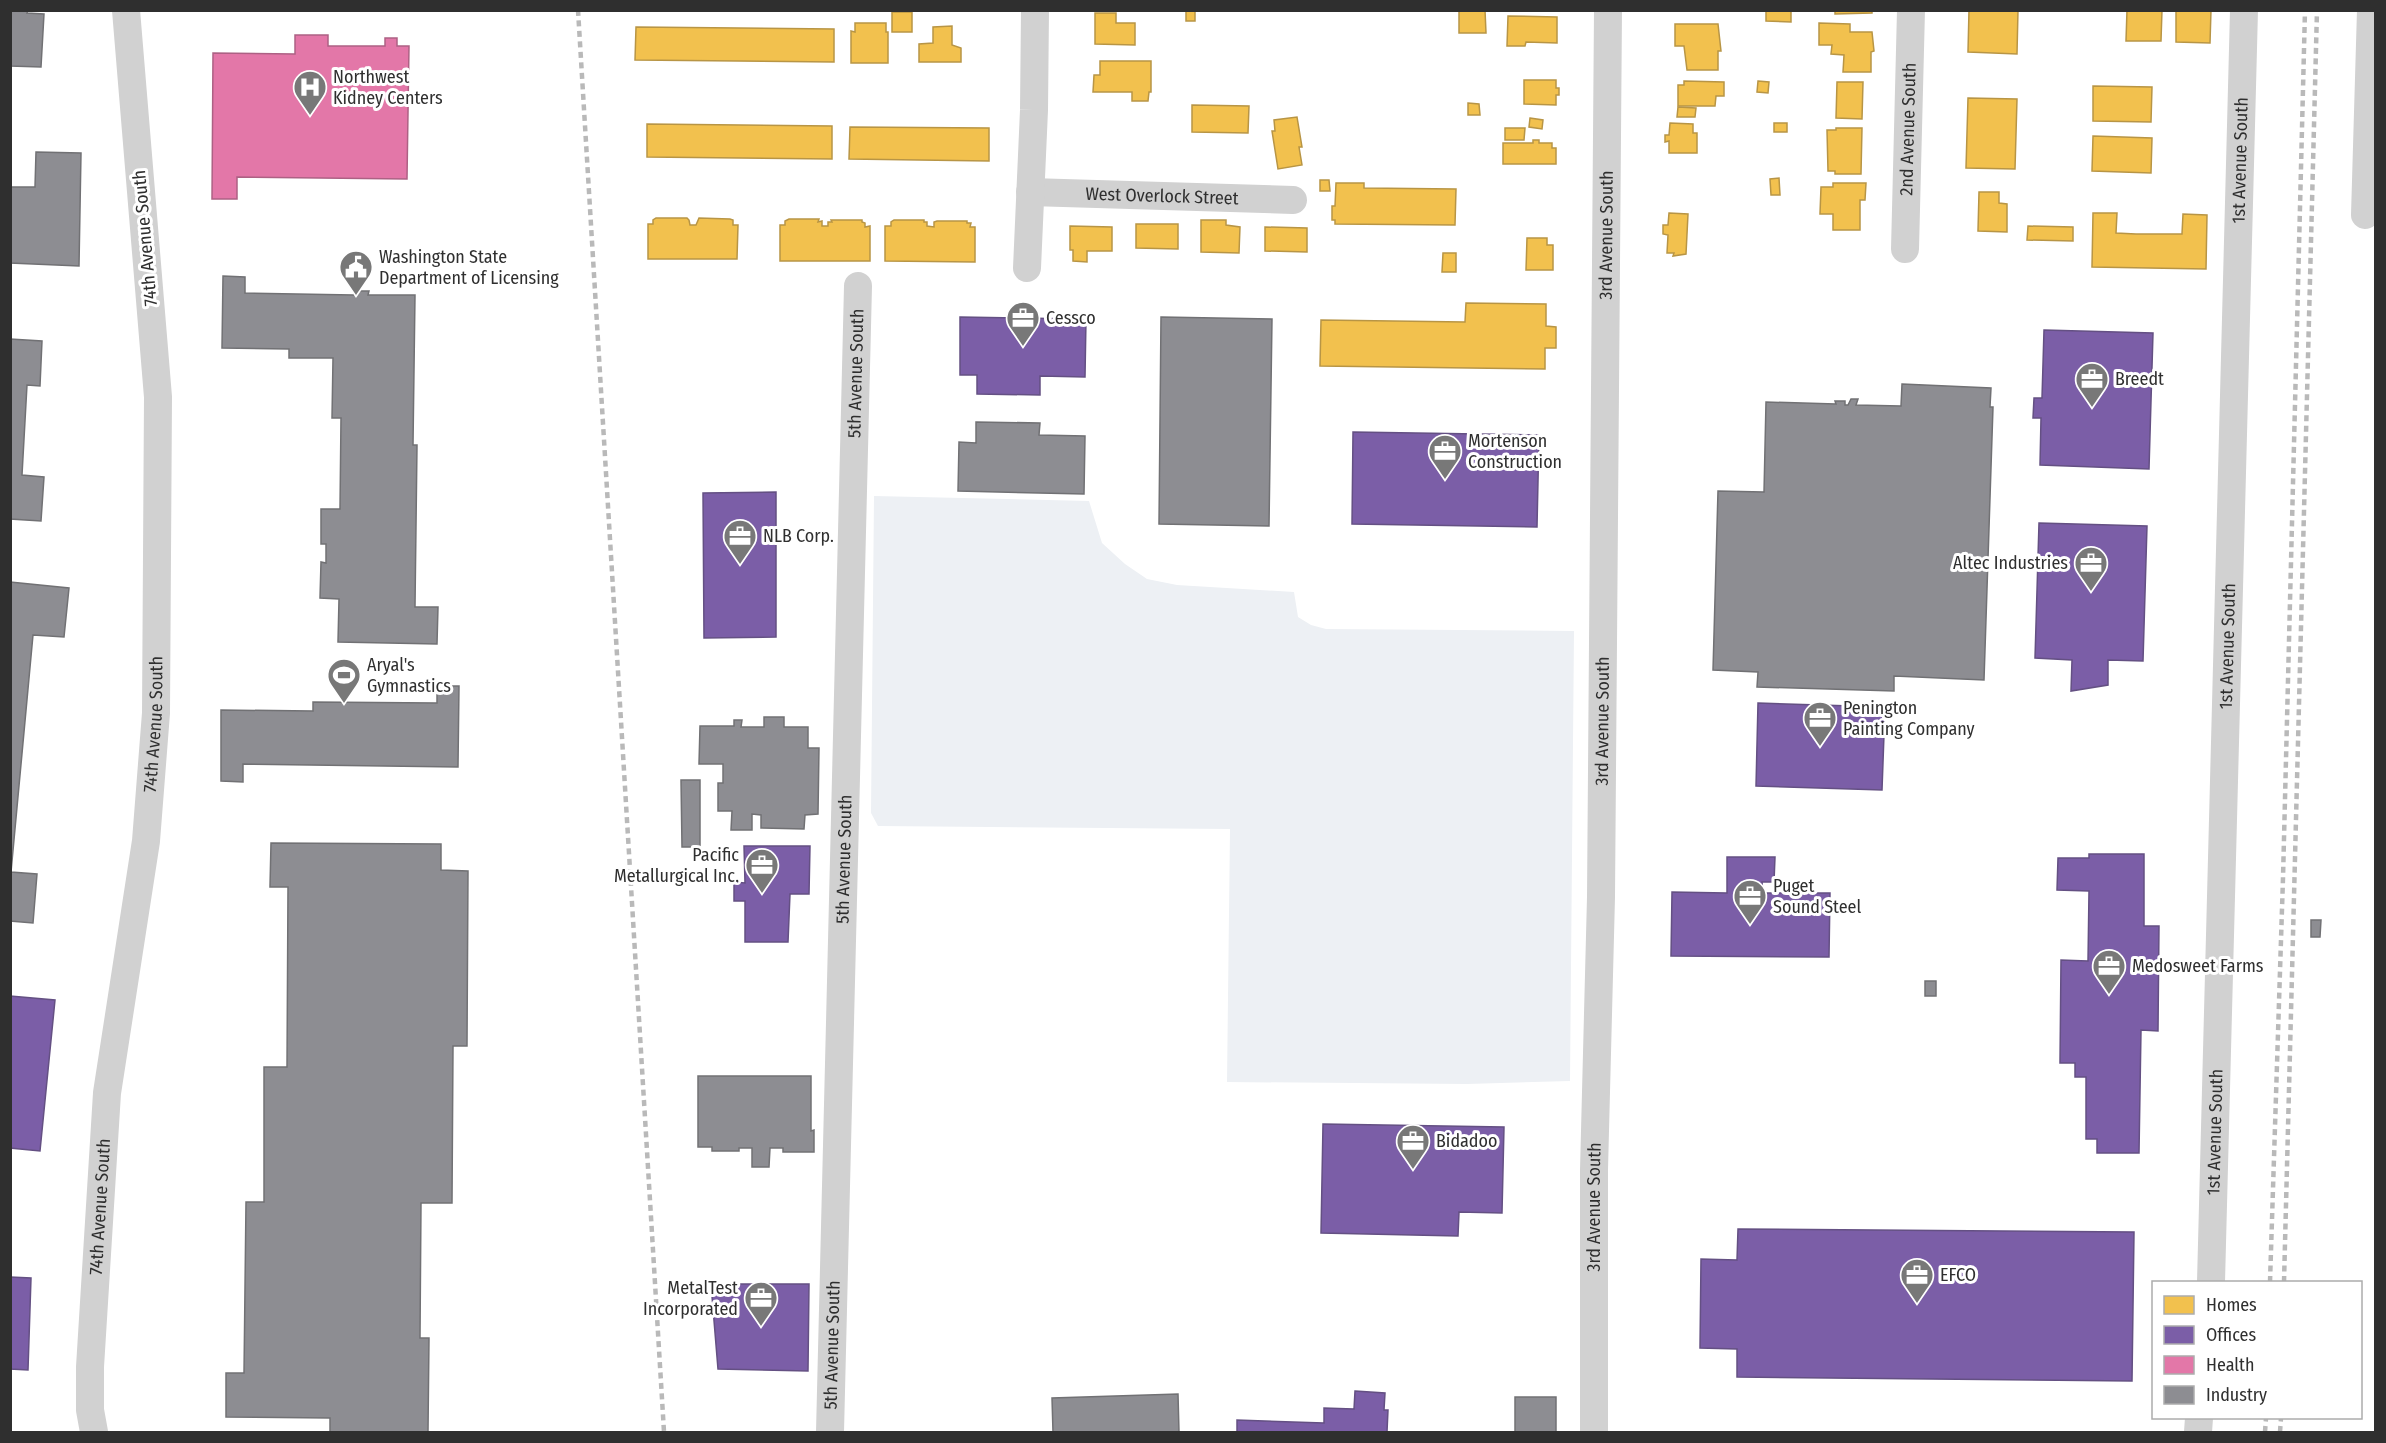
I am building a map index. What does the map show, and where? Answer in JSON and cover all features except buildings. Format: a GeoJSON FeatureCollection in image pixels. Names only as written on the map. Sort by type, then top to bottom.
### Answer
{"type":"FeatureCollection","features":[{"type":"Feature","properties":{"kind":"street","name":"74th Avenue South"},"geometry":{"type":"LineString","coordinates":[[94,1432],[90,1410],[90,1367],[107,1093],[146,842],[156,713],[158,397],[126,10]]}},
{"type":"Feature","properties":{"kind":"street"},"geometry":{"type":"LineString","coordinates":[[1027,268],[1034,110],[1035,10]]}},
{"type":"Feature","properties":{"kind":"street","name":"3rd Avenue South"},"geometry":{"type":"LineString","coordinates":[[1594,1432],[1594,1170],[1601,886],[1608,10]]}},
{"type":"Feature","properties":{"kind":"street","name":"2nd Avenue South"},"geometry":{"type":"LineString","coordinates":[[1905,249],[1911,10]]}},
{"type":"Feature","properties":{"kind":"street","name":"1st Avenue South"},"geometry":{"type":"LineString","coordinates":[[2211,1281],[2244,10]]}},
{"type":"Feature","properties":{"kind":"street"},"geometry":{"type":"LineString","coordinates":[[2366,215],[2371,10]]}},
{"type":"Feature","properties":{"kind":"street","name":"West Overlock Street"},"geometry":{"type":"LineString","coordinates":[[1030,192],[1293,200]]}},
{"type":"Feature","properties":{"kind":"street","name":"5th Avenue South"},"geometry":{"type":"LineString","coordinates":[[830,1432],[858,286]]}},
{"type":"Feature","properties":{"kind":"shaded area"},"geometry":{"type":"Polygon","coordinates":[[[874,496],[1089,501],[1102,543],[1125,564],[1147,579],[1177,585],[1294,592],[1298,617],[1311,625],[1326,629],[1574,631],[1570,1081],[1467,1084],[1227,1082],[1230,829],[878,826],[871,813],[874,496]]]}},
{"type":"Feature","properties":{"kind":"railway"},"geometry":{"type":"LineString","coordinates":[[578,10],[664,1432]]}},
{"type":"Feature","properties":{"kind":"railway"},"geometry":{"type":"LineString","coordinates":[[2270,1281],[2283,878],[2305,10]]}},
{"type":"Feature","properties":{"kind":"railway"},"geometry":{"type":"LineString","coordinates":[[2284,1281],[2317,10]]}},
{"type":"Feature","properties":{"kind":"railway"},"geometry":{"type":"LineString","coordinates":[[2265,1432],[2266,1419]]}},
{"type":"Feature","properties":{"kind":"railway"},"geometry":{"type":"LineString","coordinates":[[2280,1432],[2281,1419]]}},
{"type":"Feature","properties":{"kind":"place","name":"Northwest Kidney Centers"},"geometry":{"type":"Point","coordinates":[310,116]}},
{"type":"Feature","properties":{"kind":"place","name":"Washington State Department of Licensing"},"geometry":{"type":"Point","coordinates":[356,296]}},
{"type":"Feature","properties":{"kind":"place","name":"Cessco"},"geometry":{"type":"Point","coordinates":[1023,347]}},
{"type":"Feature","properties":{"kind":"place","name":"Breedt"},"geometry":{"type":"Point","coordinates":[2092,408]}},
{"type":"Feature","properties":{"kind":"place","name":"Mortenson Construction"},"geometry":{"type":"Point","coordinates":[1445,480]}},
{"type":"Feature","properties":{"kind":"place","name":"NLB Corp."},"geometry":{"type":"Point","coordinates":[740,565]}},
{"type":"Feature","properties":{"kind":"place","name":"Altec Industries"},"geometry":{"type":"Point","coordinates":[2091,592]}},
{"type":"Feature","properties":{"kind":"place","name":"Aryal's Gymnastics"},"geometry":{"type":"Point","coordinates":[344,704]}},
{"type":"Feature","properties":{"kind":"place","name":"Penington Painting Company"},"geometry":{"type":"Point","coordinates":[1820,747]}},
{"type":"Feature","properties":{"kind":"place","name":"Pacific Metallurgical Inc."},"geometry":{"type":"Point","coordinates":[762,894]}},
{"type":"Feature","properties":{"kind":"place","name":"Puget Sound Steel"},"geometry":{"type":"Point","coordinates":[1750,925]}},
{"type":"Feature","properties":{"kind":"place","name":"Medosweet Farms"},"geometry":{"type":"Point","coordinates":[2109,995]}},
{"type":"Feature","properties":{"kind":"place","name":"Bidadoo"},"geometry":{"type":"Point","coordinates":[1413,1170]}},
{"type":"Feature","properties":{"kind":"place","name":"EFCO"},"geometry":{"type":"Point","coordinates":[1917,1304]}},
{"type":"Feature","properties":{"kind":"place","name":"MetalTest Incorporated"},"geometry":{"type":"Point","coordinates":[761,1327]}}]}
